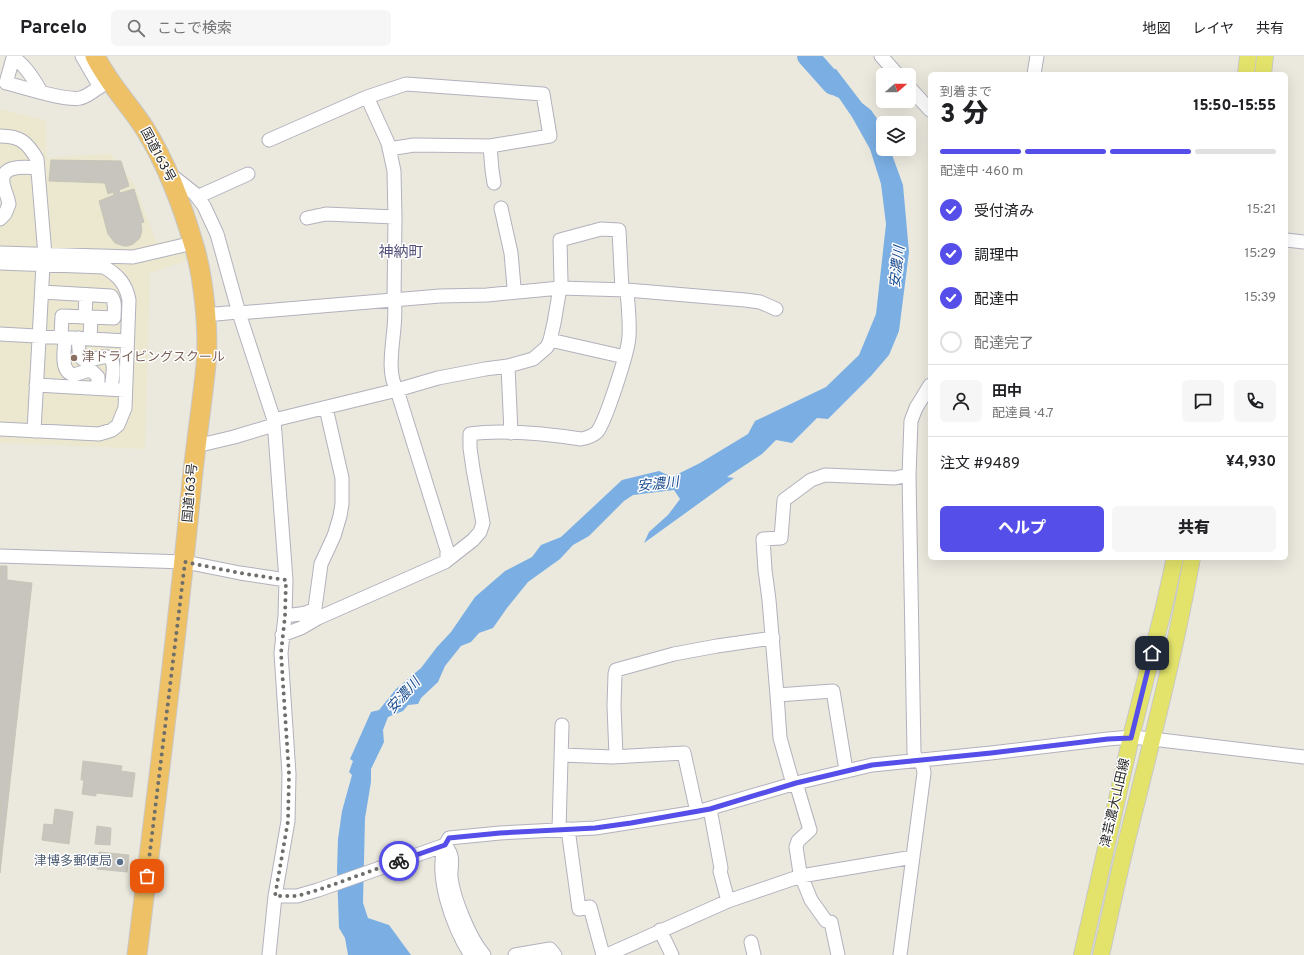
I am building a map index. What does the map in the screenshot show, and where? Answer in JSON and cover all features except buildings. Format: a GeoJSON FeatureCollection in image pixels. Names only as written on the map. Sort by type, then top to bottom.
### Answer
{"type":"FeatureCollection","features":[{"type":"Feature","properties":{"kind":"highway","name":"国道163号"},"geometry":{"type":"LineString","coordinates":[[95,56],[102,71],[144,127],[170,174],[193,243],[199,268],[205,315],[206,364],[196,446],[185,562],[137,955]]}},
{"type":"Feature","properties":{"kind":"main road"},"geometry":{"type":"LineString","coordinates":[[1246,72],[1248,56]]}},
{"type":"Feature","properties":{"kind":"main road"},"geometry":{"type":"LineString","coordinates":[[1263,72],[1265,56]]}},
{"type":"Feature","properties":{"kind":"main road","name":"津芸濃大山田線"},"geometry":{"type":"LineString","coordinates":[[1082,955],[1131,738],[1175,560]]}},
{"type":"Feature","properties":{"kind":"main road","name":"津芸濃大山田線"},"geometry":{"type":"LineString","coordinates":[[1101,955],[1127,838],[1152,739],[1184,600],[1192,560]]}},
{"type":"Feature","properties":{"kind":"street"},"geometry":{"type":"LineString","coordinates":[[41,92],[71,99],[82,98],[100,87],[82,56]]}},
{"type":"Feature","properties":{"kind":"street"},"geometry":{"type":"LineString","coordinates":[[881,56],[892,68]]}},
{"type":"Feature","properties":{"kind":"street"},"geometry":{"type":"LineString","coordinates":[[1034,72],[1037,56]]}},
{"type":"Feature","properties":{"kind":"street"},"geometry":{"type":"LineString","coordinates":[[269,140],[367,97],[406,84],[543,94],[550,136],[490,146],[414,145],[389,149]]}},
{"type":"Feature","properties":{"kind":"street"},"geometry":{"type":"LineString","coordinates":[[916,95],[928,108]]}},
{"type":"Feature","properties":{"kind":"street"},"geometry":{"type":"LineString","coordinates":[[367,97],[389,149],[394,171],[394,300],[396,312],[391,355],[394,385],[397,390],[447,550],[447,560]]}},
{"type":"Feature","properties":{"kind":"street"},"geometry":{"type":"LineString","coordinates":[[0,136],[19,139],[29,146],[37,159],[44,260],[34,431]]}},
{"type":"Feature","properties":{"kind":"street"},"geometry":{"type":"LineString","coordinates":[[490,146],[494,183]]}},
{"type":"Feature","properties":{"kind":"street"},"geometry":{"type":"LineString","coordinates":[[0,219],[5,214],[9,204],[2,183],[5,173],[15,168],[38,168]]}},
{"type":"Feature","properties":{"kind":"street"},"geometry":{"type":"LineString","coordinates":[[170,174],[198,197],[204,206],[217,234],[239,313],[274,422],[286,580],[285,616],[281,653],[289,774],[288,821],[275,896],[269,955]]}},
{"type":"Feature","properties":{"kind":"street"},"geometry":{"type":"LineString","coordinates":[[198,197],[248,174]]}},
{"type":"Feature","properties":{"kind":"street"},"geometry":{"type":"LineString","coordinates":[[501,208],[511,253],[514,287],[512,292]]}},
{"type":"Feature","properties":{"kind":"street"},"geometry":{"type":"LineString","coordinates":[[307,218],[326,214],[395,217]]}},
{"type":"Feature","properties":{"kind":"street"},"geometry":{"type":"LineString","coordinates":[[196,446],[234,437],[274,422],[438,378],[485,368],[521,364],[533,359],[544,351],[550,340],[558,307],[560,288],[560,240],[602,229],[619,230],[629,338],[625,357],[604,420],[598,432],[580,439],[511,433],[485,432],[470,434],[472,468],[483,523],[480,532],[473,540],[440,564],[318,618],[301,628],[282,635]]}},
{"type":"Feature","properties":{"kind":"street"},"geometry":{"type":"LineString","coordinates":[[1288,240],[1304,242]]}},
{"type":"Feature","properties":{"kind":"street"},"geometry":{"type":"LineString","coordinates":[[0,263],[134,257],[193,243]]}},
{"type":"Feature","properties":{"kind":"street"},"geometry":{"type":"LineString","coordinates":[[0,253],[104,267],[116,275],[124,285],[129,300],[125,408],[118,425],[105,433],[89,434],[0,430]]}},
{"type":"Feature","properties":{"kind":"street"},"geometry":{"type":"LineString","coordinates":[[205,315],[440,296],[487,295],[560,288],[625,290],[751,300],[776,309]]}},
{"type":"Feature","properties":{"kind":"street"},"geometry":{"type":"LineString","coordinates":[[42,292],[111,296],[114,300],[114,318],[91,317],[85,339],[79,352],[81,357],[86,360],[92,361],[104,356],[111,359],[113,365],[112,389]]}},
{"type":"Feature","properties":{"kind":"street"},"geometry":{"type":"LineString","coordinates":[[86,295],[85,317],[62,316],[64,359],[66,370],[72,375],[92,371],[98,377],[98,388]]}},
{"type":"Feature","properties":{"kind":"street"},"geometry":{"type":"LineString","coordinates":[[0,334],[127,341]]}},
{"type":"Feature","properties":{"kind":"street"},"geometry":{"type":"LineString","coordinates":[[550,340],[625,357]]}},
{"type":"Feature","properties":{"kind":"street"},"geometry":{"type":"LineString","coordinates":[[508,366],[511,433]]}},
{"type":"Feature","properties":{"kind":"street"},"geometry":{"type":"LineString","coordinates":[[36,385],[125,390]]}},
{"type":"Feature","properties":{"kind":"street"},"geometry":{"type":"LineString","coordinates":[[900,955],[924,773],[923,766],[917,760],[914,752],[909,475],[911,421],[916,408],[928,388]]}},
{"type":"Feature","properties":{"kind":"street"},"geometry":{"type":"LineString","coordinates":[[285,616],[306,613],[315,608],[321,564],[334,536],[340,516],[342,504],[342,478],[326,408]]}},
{"type":"Feature","properties":{"kind":"street"},"geometry":{"type":"LineString","coordinates":[[838,955],[831,922],[826,921],[811,900],[800,872],[796,847],[798,841],[810,830],[780,738],[778,695],[763,539],[781,538],[784,500],[811,480],[825,475],[895,478],[909,475]]}},
{"type":"Feature","properties":{"kind":"street"},"geometry":{"type":"LineString","coordinates":[[0,556],[185,562],[286,580]]}},
{"type":"Feature","properties":{"kind":"street"},"geometry":{"type":"LineString","coordinates":[[616,756],[614,706],[616,670],[681,653],[772,638]]}},
{"type":"Feature","properties":{"kind":"street"},"geometry":{"type":"LineString","coordinates":[[778,695],[833,691],[847,770]]}},
{"type":"Feature","properties":{"kind":"street"},"geometry":{"type":"LineString","coordinates":[[562,725],[562,754],[559,795],[564,829],[579,908],[590,907],[603,955]]}},
{"type":"Feature","properties":{"kind":"street"},"geometry":{"type":"LineString","coordinates":[[471,955],[458,932],[445,893],[442,867],[445,845],[449,838],[595,828],[624,824],[710,809],[795,784],[872,765],[1108,739],[1152,739],[1304,757]]}},
{"type":"Feature","properties":{"kind":"street"},"geometry":{"type":"LineString","coordinates":[[562,754],[616,756],[684,753],[697,812]]}},
{"type":"Feature","properties":{"kind":"street"},"geometry":{"type":"LineString","coordinates":[[710,809],[721,868],[720,871],[728,901]]}},
{"type":"Feature","properties":{"kind":"street"},"geometry":{"type":"LineString","coordinates":[[275,896],[297,896],[318,890],[445,845]]}},
{"type":"Feature","properties":{"kind":"street"},"geometry":{"type":"LineString","coordinates":[[445,845],[451,853],[451,878],[465,924],[477,946],[484,955]]}},
{"type":"Feature","properties":{"kind":"street"},"geometry":{"type":"LineString","coordinates":[[607,955],[660,930],[728,901],[801,876],[913,857]]}},
{"type":"Feature","properties":{"kind":"street"},"geometry":{"type":"LineString","coordinates":[[660,930],[672,955]]}},
{"type":"Feature","properties":{"kind":"street"},"geometry":{"type":"LineString","coordinates":[[751,942],[754,955]]}},
{"type":"Feature","properties":{"kind":"street"},"geometry":{"type":"LineString","coordinates":[[520,954],[550,949],[554,955]]}},
{"type":"Feature","properties":{"kind":"shaded area","name":"津ドライビングスクール"},"geometry":{"type":"Polygon","coordinates":[[[0,109],[46,120],[47,158],[110,153],[134,184],[157,243],[183,237],[191,259],[150,273],[145,449],[0,443],[0,109]]]}},
{"type":"Feature","properties":{"kind":"water"},"geometry":{"type":"Polygon","coordinates":[[[811,56],[813,56],[826,70],[836,69],[862,103],[871,110],[876,117],[876,156],[893,156],[903,185],[909,252],[899,331],[889,355],[871,376],[828,419],[817,418],[792,443],[776,440],[762,454],[727,477],[734,478],[644,543],[649,532],[668,515],[680,499],[674,490],[633,495],[624,501],[589,536],[573,545],[560,559],[528,582],[493,628],[479,633],[471,642],[461,646],[445,666],[438,682],[421,698],[418,704],[408,705],[403,711],[388,717],[383,730],[384,742],[371,769],[371,782],[365,818],[363,903],[368,918],[389,925],[411,955],[348,955],[345,938],[339,928],[337,870],[338,839],[342,811],[352,775],[349,772],[353,761],[350,759],[371,712],[379,710],[396,689],[421,668],[451,632],[475,597],[505,571],[532,557],[541,545],[561,537],[622,480],[659,471],[672,477],[700,463],[748,434],[755,421],[826,387],[859,355],[876,314],[886,224],[881,184],[870,149],[852,117],[839,98],[828,93],[811,56]]]}},
{"type":"Feature","properties":{"kind":"waterway","name":"安濃川"},"geometry":{"type":"LineString","coordinates":[[808,56],[833,84]]}},
{"type":"Feature","properties":{"kind":"way so far"},"geometry":{"type":"LineString","coordinates":[[147,876],[185,562],[286,580],[285,616],[281,653],[289,774],[288,821],[275,896],[297,896],[399,861]]}},
{"type":"Feature","properties":{"kind":"place","name":"津ドライビングスクール"},"geometry":{"type":"Point","coordinates":[74,358]}},
{"type":"Feature","properties":{"kind":"place","name":"津博多郵便局"},"geometry":{"type":"Point","coordinates":[120,862]}},
{"type":"Feature","properties":{"kind":"district","name":"神納町"},"geometry":{"type":"Point","coordinates":[401,253]}},
{"type":"Feature","properties":{"kind":"route"},"geometry":{"type":"LineString","coordinates":[[399,861],[445,845],[449,838],[500,833],[595,828],[697,812],[796,783],[872,765],[1108,739],[1131,738],[1152,653]]}}]}
